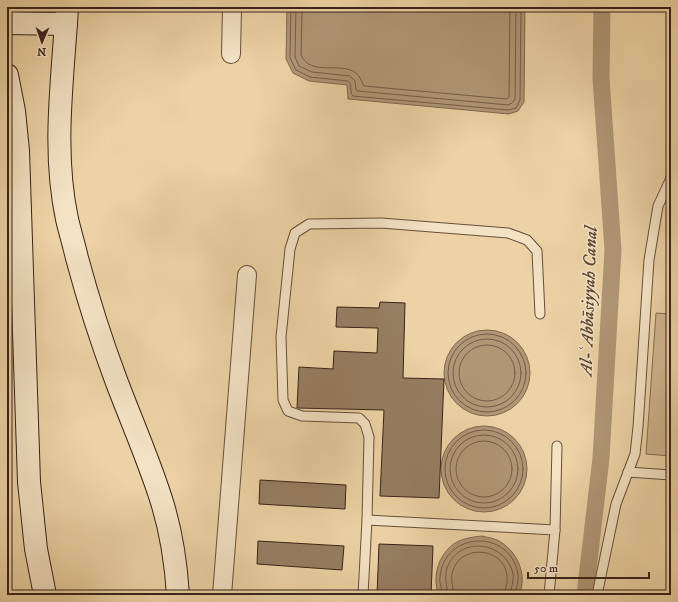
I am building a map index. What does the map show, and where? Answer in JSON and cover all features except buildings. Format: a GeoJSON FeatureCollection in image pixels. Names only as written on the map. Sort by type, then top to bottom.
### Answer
{"type":"FeatureCollection","features":[{"type":"Feature","properties":{"kind":"main road"},"geometry":{"type":"LineString","coordinates":[[7,23],[67,15],[60,103],[59,137],[60,166],[67,219],[92,309],[116,380],[144,449],[161,500],[171,540],[178,595]]}},
{"type":"Feature","properties":{"kind":"main road"},"geometry":{"type":"LineString","coordinates":[[7,75],[14,111],[18,151],[29,482],[36,549],[45,595]]}},
{"type":"Feature","properties":{"kind":"street"},"geometry":{"type":"LineString","coordinates":[[231,54],[232,7]]}},
{"type":"Feature","properties":{"kind":"street"},"geometry":{"type":"LineString","coordinates":[[222,595],[247,275]]}},
{"type":"Feature","properties":{"kind":"lane"},"geometry":{"type":"LineString","coordinates":[[597,595],[616,504],[635,454],[649,260],[658,206],[671,178]]}},
{"type":"Feature","properties":{"kind":"lane"},"geometry":{"type":"LineString","coordinates":[[363,595],[369,437],[365,424],[359,418],[302,416],[288,411],[283,400],[281,337],[290,249],[295,233],[309,224],[381,223],[508,233],[527,240],[537,251],[540,314]]}},
{"type":"Feature","properties":{"kind":"lane"},"geometry":{"type":"LineString","coordinates":[[549,595],[555,530],[557,446]]}},
{"type":"Feature","properties":{"kind":"lane"},"geometry":{"type":"LineString","coordinates":[[628,472],[671,475]]}},
{"type":"Feature","properties":{"kind":"lane"},"geometry":{"type":"LineString","coordinates":[[367,520],[555,530]]}},
{"type":"Feature","properties":{"kind":"shaded area"},"geometry":{"type":"Polygon","coordinates":[[[656,313],[671,314],[671,456],[646,454],[656,313]]]}},
{"type":"Feature","properties":{"kind":"water"},"geometry":{"type":"Polygon","coordinates":[[[287,7],[525,7],[524,102],[518,111],[509,114],[348,99],[347,85],[309,81],[293,73],[286,59],[287,7]]]}},
{"type":"Feature","properties":{"kind":"water"},"geometry":{"type":"Polygon","coordinates":[[[487,330],[503,333],[511,337],[523,349],[527,357],[530,373],[527,389],[523,397],[511,409],[503,413],[487,416],[471,413],[463,409],[451,397],[447,389],[444,373],[447,357],[451,349],[463,337],[471,333],[487,330]]]}},
{"type":"Feature","properties":{"kind":"water"},"geometry":{"type":"Polygon","coordinates":[[[484,426],[500,429],[508,433],[520,445],[524,453],[527,469],[524,485],[520,493],[508,505],[500,509],[484,512],[468,509],[460,505],[448,493],[444,485],[441,469],[444,453],[448,445],[460,433],[468,429],[484,426]]]}},
{"type":"Feature","properties":{"kind":"water"},"geometry":{"type":"Polygon","coordinates":[[[482,536],[497,540],[504,544],[515,556],[519,563],[522,579],[519,595],[439,595],[436,573],[441,558],[445,552],[457,542],[482,536]]]}},
{"type":"Feature","properties":{"kind":"waterway","name":"Al-ʿAbbāsiyyah Canal"},"geometry":{"type":"LineString","coordinates":[[585,595],[601,458],[613,250],[601,78],[602,7]]}}]}
